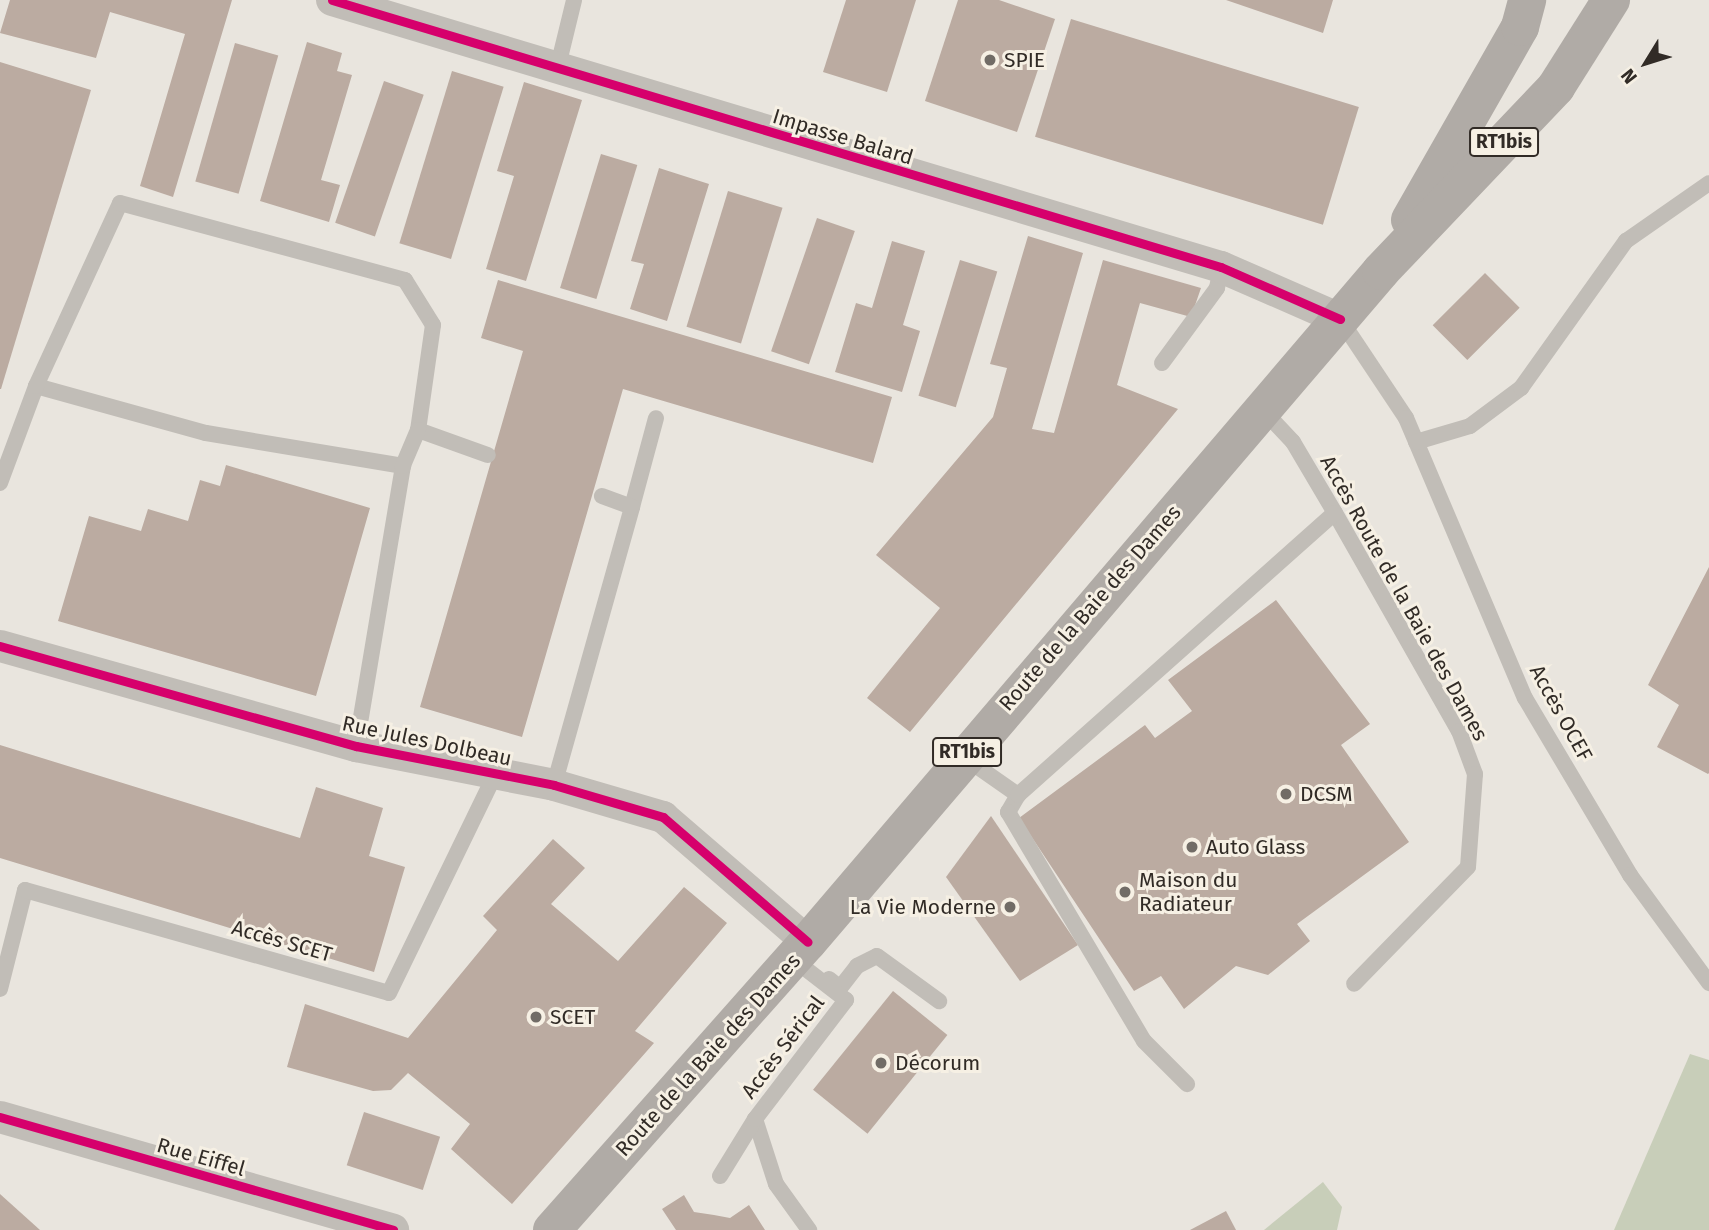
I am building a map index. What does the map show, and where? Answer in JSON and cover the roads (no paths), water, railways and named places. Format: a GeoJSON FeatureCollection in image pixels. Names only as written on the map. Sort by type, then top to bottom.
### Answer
{"type":"FeatureCollection","features":[{"type":"Feature","properties":{"kind":"main road","name":"Route de la Baie des Dames"},"geometry":{"type":"LineString","coordinates":[[1381,271],[1520,27],[1527,0]]}},
{"type":"Feature","properties":{"kind":"main road","name":"Route de la Baie des Dames"},"geometry":{"type":"LineString","coordinates":[[552,1230],[799,952],[962,757],[1381,271],[1556,87],[1611,0]]}},
{"type":"Feature","properties":{"kind":"street","name":"Impasse Balard"},"geometry":{"type":"LineString","coordinates":[[332,0],[556,70],[1221,267],[1340,319]]}},
{"type":"Feature","properties":{"kind":"street","name":"Rue Jules Dolbeau"},"geometry":{"type":"LineString","coordinates":[[0,646],[356,746],[554,785],[663,817],[799,952]]}},
{"type":"Feature","properties":{"kind":"street","name":"Rue Eiffel"},"geometry":{"type":"LineString","coordinates":[[0,1117],[350,1224],[393,1230]]}},
{"type":"Feature","properties":{"kind":"lane"},"geometry":{"type":"LineString","coordinates":[[556,70],[574,0]]}},
{"type":"Feature","properties":{"kind":"lane"},"geometry":{"type":"LineString","coordinates":[[1416,442],[1470,426],[1521,388],[1626,241],[1709,183]]}},
{"type":"Feature","properties":{"kind":"lane"},"geometry":{"type":"LineString","coordinates":[[0,483],[36,386],[120,203],[405,280],[433,326],[418,430],[403,466],[356,746]]}},
{"type":"Feature","properties":{"kind":"lane"},"geometry":{"type":"LineString","coordinates":[[1162,363],[1217,288],[1221,267]]}},
{"type":"Feature","properties":{"kind":"lane","name":"Accès OCEF"},"geometry":{"type":"LineString","coordinates":[[1340,319],[1416,442],[1525,698],[1630,875],[1709,983]]}},
{"type":"Feature","properties":{"kind":"lane"},"geometry":{"type":"LineString","coordinates":[[36,386],[206,433],[403,466]]}},
{"type":"Feature","properties":{"kind":"lane","name":"Accès Route de la Baie des Dames"},"geometry":{"type":"LineString","coordinates":[[1262,409],[1293,442],[1335,513],[1459,731],[1475,774],[1468,867],[1354,984]]}},
{"type":"Feature","properties":{"kind":"lane"},"geometry":{"type":"LineString","coordinates":[[554,785],[656,418]]}},
{"type":"Feature","properties":{"kind":"lane"},"geometry":{"type":"LineString","coordinates":[[418,430],[488,455]]}},
{"type":"Feature","properties":{"kind":"lane"},"geometry":{"type":"LineString","coordinates":[[602,496],[632,507]]}},
{"type":"Feature","properties":{"kind":"lane"},"geometry":{"type":"LineString","coordinates":[[1187,1084],[1144,1041],[1007,812],[1018,795],[1335,513]]}},
{"type":"Feature","properties":{"kind":"lane"},"geometry":{"type":"LineString","coordinates":[[962,757],[1018,795]]}},
{"type":"Feature","properties":{"kind":"lane","name":"Accès SCET"},"geometry":{"type":"LineString","coordinates":[[0,989],[25,890],[389,993],[496,773]]}},
{"type":"Feature","properties":{"kind":"lane"},"geometry":{"type":"LineString","coordinates":[[799,952],[840,988],[857,966],[877,956],[939,1001]]}},
{"type":"Feature","properties":{"kind":"lane","name":"Accès Sérical"},"geometry":{"type":"LineString","coordinates":[[720,1176],[755,1119],[846,1000],[799,952]]}},
{"type":"Feature","properties":{"kind":"lane"},"geometry":{"type":"LineString","coordinates":[[755,1119],[776,1184],[809,1230]]}},
{"type":"Feature","properties":{"kind":"place","name":"SPIE"},"geometry":{"type":"Point","coordinates":[990,60]}},
{"type":"Feature","properties":{"kind":"place","name":"DCSM"},"geometry":{"type":"Point","coordinates":[1286,794]}},
{"type":"Feature","properties":{"kind":"place","name":"Auto Glass"},"geometry":{"type":"Point","coordinates":[1192,847]}},
{"type":"Feature","properties":{"kind":"place","name":"Maison du Radiateur"},"geometry":{"type":"Point","coordinates":[1125,892]}},
{"type":"Feature","properties":{"kind":"place","name":"La Vie Moderne"},"geometry":{"type":"Point","coordinates":[1010,907]}},
{"type":"Feature","properties":{"kind":"place","name":"SCET"},"geometry":{"type":"Point","coordinates":[536,1017]}},
{"type":"Feature","properties":{"kind":"place","name":"Décorum"},"geometry":{"type":"Point","coordinates":[881,1063]}}]}
